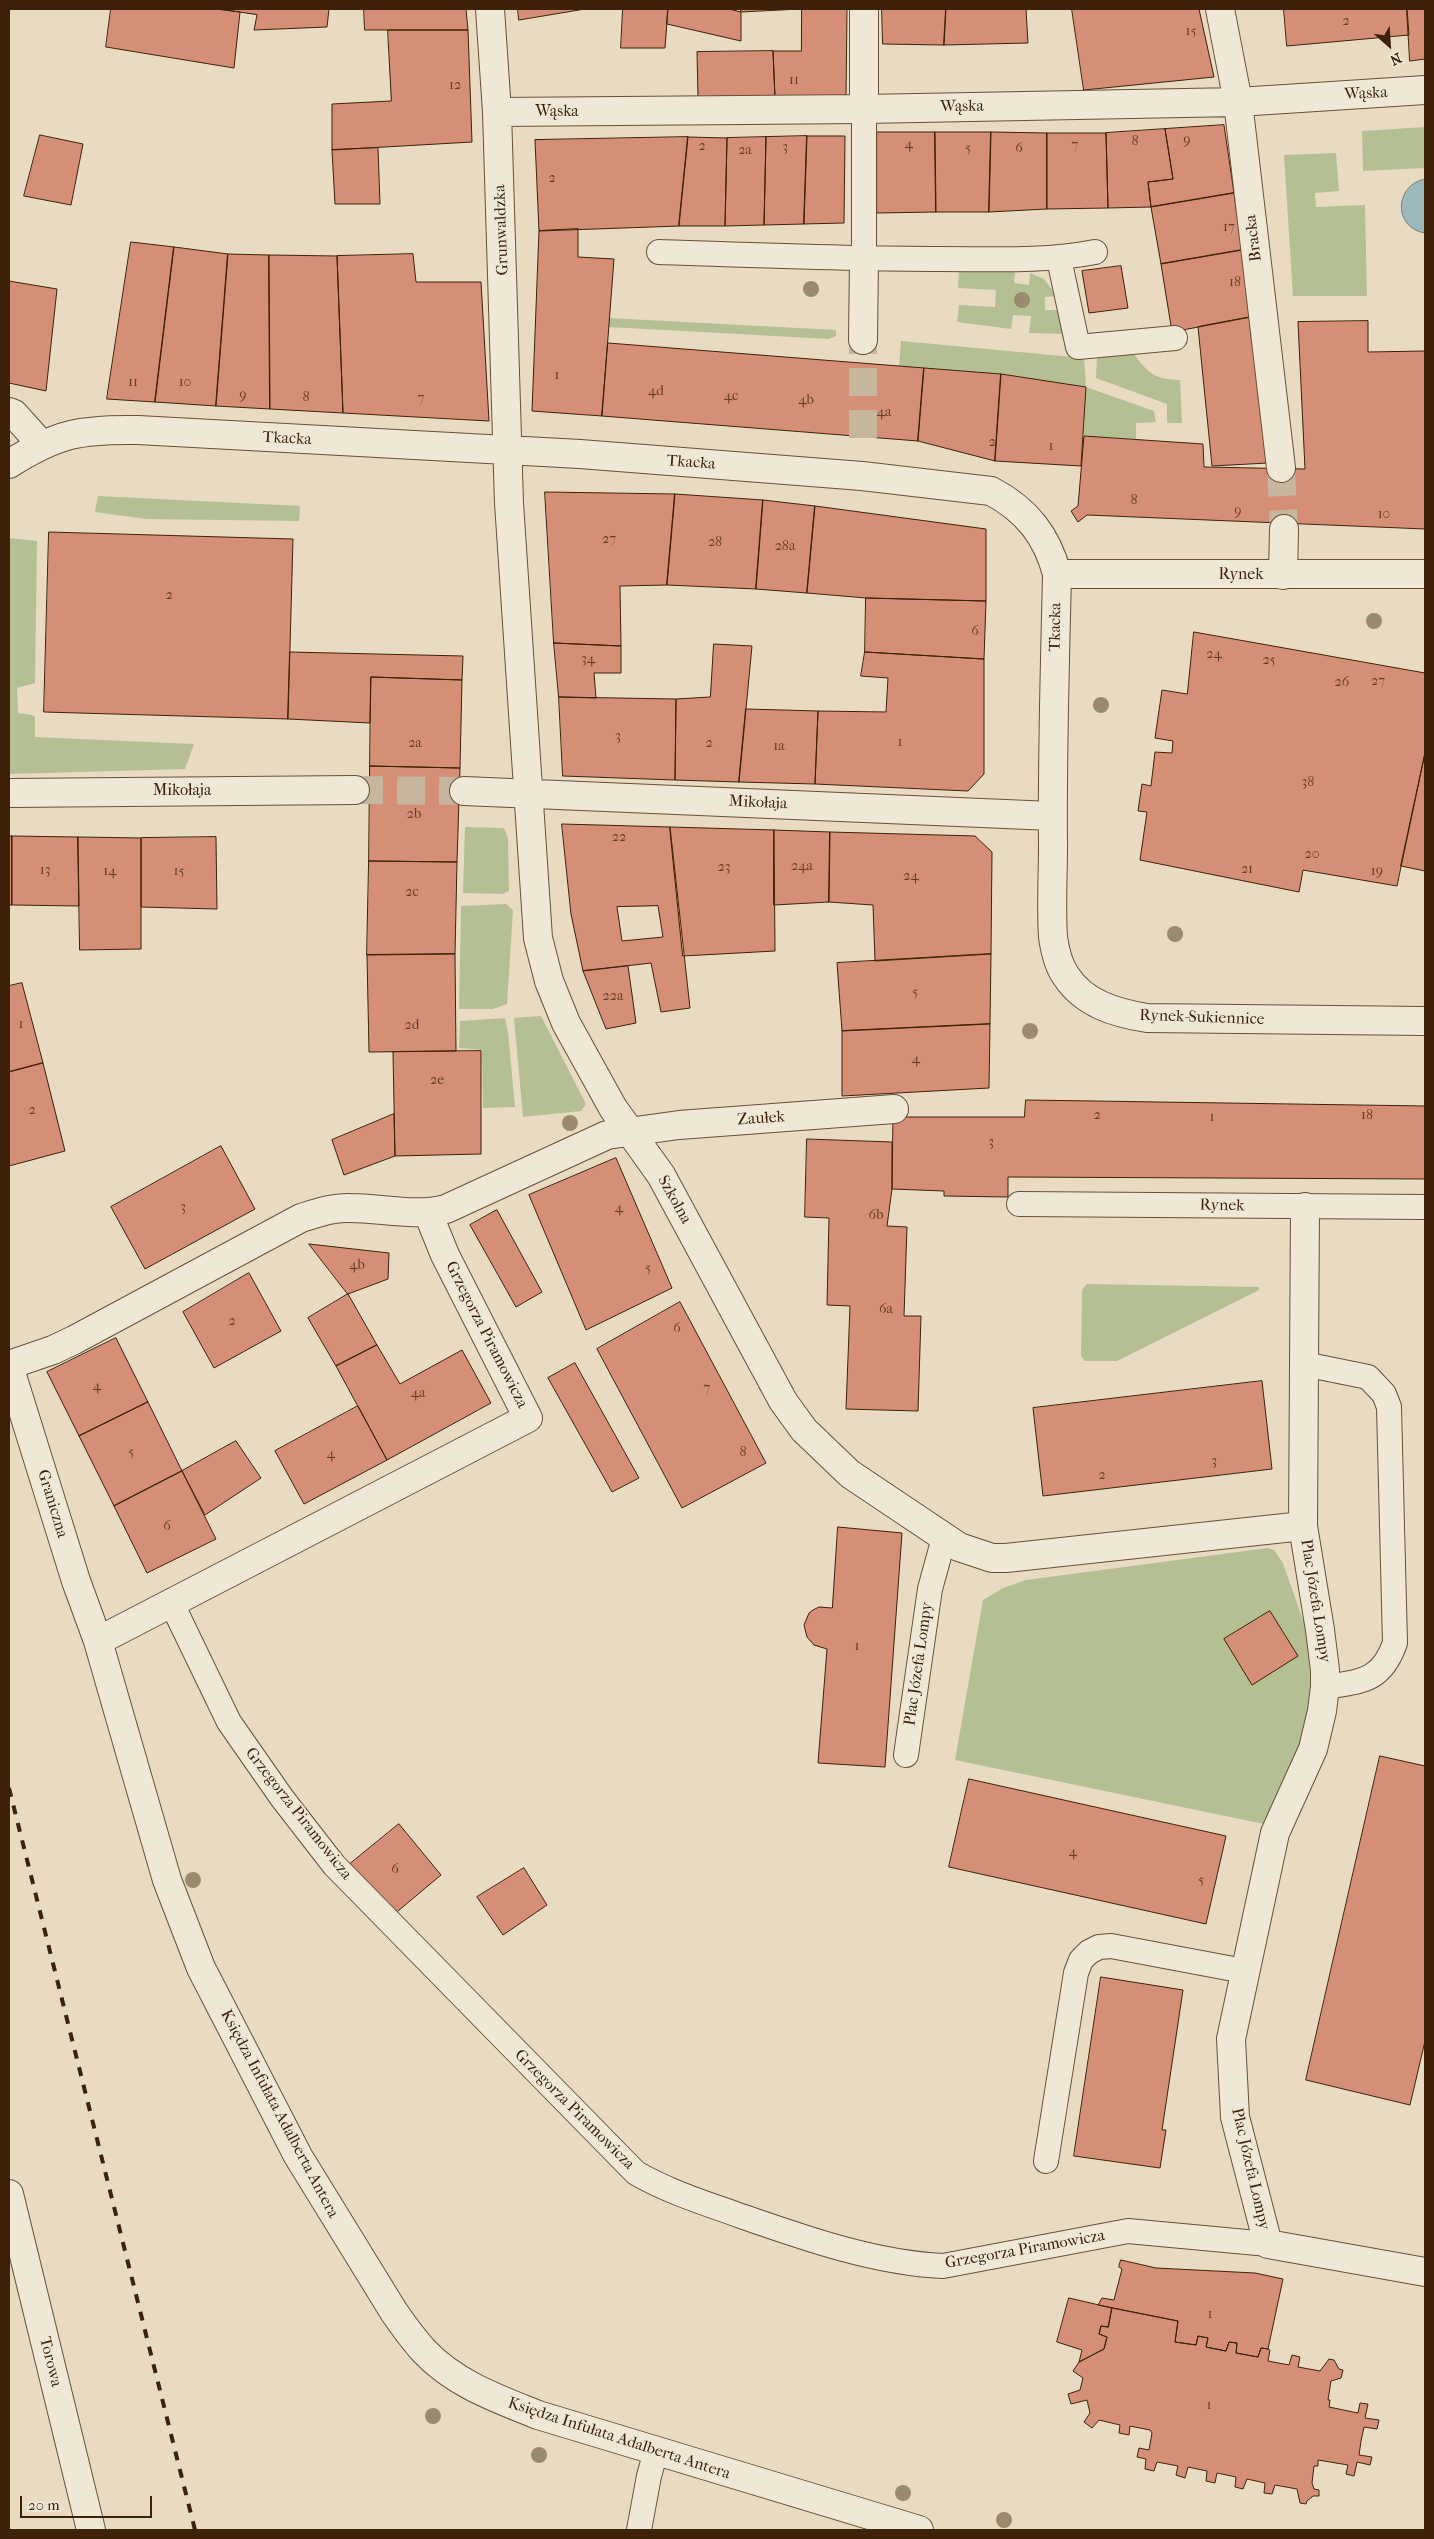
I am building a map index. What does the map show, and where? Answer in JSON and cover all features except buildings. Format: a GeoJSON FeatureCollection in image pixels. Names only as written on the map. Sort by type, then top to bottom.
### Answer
{"type":"FeatureCollection","features":[{"type":"Feature","properties":{"kind":"street","name":"Grunwaldzka"},"geometry":{"type":"LineString","coordinates":[[490,9],[497,112],[509,451],[509,503],[529,793]]}},
{"type":"Feature","properties":{"kind":"street"},"geometry":{"type":"LineString","coordinates":[[864,9],[864,109]]}},
{"type":"Feature","properties":{"kind":"street","name":"Bracka"},"geometry":{"type":"LineString","coordinates":[[1220,9],[1238,102],[1281,468]]}},
{"type":"Feature","properties":{"kind":"street","name":"Wąska"},"geometry":{"type":"LineString","coordinates":[[497,112],[864,109],[1238,102],[1425,90]]}},
{"type":"Feature","properties":{"kind":"street"},"geometry":{"type":"LineString","coordinates":[[863,340],[864,259]]}},
{"type":"Feature","properties":{"kind":"street"},"geometry":{"type":"LineString","coordinates":[[9,412],[14,414],[40,444]]}},
{"type":"Feature","properties":{"kind":"street","name":"Tkacka"},"geometry":{"type":"LineString","coordinates":[[9,464],[40,444],[71,434],[104,430],[138,430],[509,451],[862,476],[992,491],[1006,499],[1038,529],[1051,552],[1057,574],[1052,816]]}},
{"type":"Feature","properties":{"kind":"street"},"geometry":{"type":"LineString","coordinates":[[1283,575],[1284,529]]}},
{"type":"Feature","properties":{"kind":"street","name":"Rynek"},"geometry":{"type":"LineString","coordinates":[[1057,574],[1425,574]]}},
{"type":"Feature","properties":{"kind":"street","name":"Mikołaja"},"geometry":{"type":"LineString","coordinates":[[9,792],[355,790]]}},
{"type":"Feature","properties":{"kind":"street","name":"Mikołaja"},"geometry":{"type":"LineString","coordinates":[[464,791],[1052,816]]}},
{"type":"Feature","properties":{"kind":"street","name":"Szkolna"},"geometry":{"type":"LineString","coordinates":[[529,793],[538,938],[549,981],[566,1022],[627,1131],[661,1175],[783,1401],[804,1430],[850,1474],[944,1538]]}},
{"type":"Feature","properties":{"kind":"street","name":"Rynek-Sukiennice"},"geometry":{"type":"LineString","coordinates":[[1052,816],[1053,937],[1057,958],[1066,976],[1079,992],[1098,1004],[1118,1014],[1147,1018],[1425,1021]]}},
{"type":"Feature","properties":{"kind":"street","name":"Zaułek"},"geometry":{"type":"LineString","coordinates":[[627,1131],[679,1125],[894,1109]]}},
{"type":"Feature","properties":{"kind":"street"},"geometry":{"type":"LineString","coordinates":[[9,1365],[53,1350],[74,1340],[301,1218],[326,1210],[348,1208],[428,1213],[464,1201],[586,1143],[627,1131]]}},
{"type":"Feature","properties":{"kind":"street"},"geometry":{"type":"LineString","coordinates":[[1303,1526],[1305,1207]]}},
{"type":"Feature","properties":{"kind":"street","name":"Grzegorza Piramowicza"},"geometry":{"type":"LineString","coordinates":[[98,1641],[528,1418],[445,1255],[428,1213]]}},
{"type":"Feature","properties":{"kind":"street","name":"Graniczna"},"geometry":{"type":"LineString","coordinates":[[9,1365],[76,1581],[98,1641]]}},
{"type":"Feature","properties":{"kind":"street","name":"Plac Józefa Lompy"},"geometry":{"type":"LineString","coordinates":[[944,1538],[978,1555],[1006,1558],[1303,1526],[1325,1670],[1322,1711],[1313,1749],[1274,1833],[1231,2039],[1235,2117],[1268,2244]]}},
{"type":"Feature","properties":{"kind":"street","name":"Księdza Infułata Adalberta Antera"},"geometry":{"type":"LineString","coordinates":[[98,1641],[167,1880],[201,1968],[298,2156],[394,2312],[424,2351],[441,2367],[493,2398],[538,2415],[919,2530]]}},
{"type":"Feature","properties":{"kind":"street","name":"Torowa"},"geometry":{"type":"LineString","coordinates":[[9,2194],[92,2530]]}},
{"type":"Feature","properties":{"kind":"street"},"geometry":{"type":"LineString","coordinates":[[1268,2244],[1425,2272]]}},
{"type":"Feature","properties":{"kind":"lane"},"geometry":{"type":"LineString","coordinates":[[864,109],[864,259]]}},
{"type":"Feature","properties":{"kind":"lane"},"geometry":{"type":"LineString","coordinates":[[659,252],[864,259],[1059,259],[1095,252]]}},
{"type":"Feature","properties":{"kind":"lane"},"geometry":{"type":"LineString","coordinates":[[1059,259],[1078,347],[1175,338]]}},
{"type":"Feature","properties":{"kind":"lane","name":"Rynek"},"geometry":{"type":"LineString","coordinates":[[1018,1204],[1305,1207],[1425,1206]]}},
{"type":"Feature","properties":{"kind":"lane"},"geometry":{"type":"LineString","coordinates":[[1304,1364],[1368,1377],[1384,1394],[1389,1407],[1396,1643],[1389,1660],[1373,1678],[1325,1687]]}},
{"type":"Feature","properties":{"kind":"lane","name":"Plac Józefa Lompy"},"geometry":{"type":"LineString","coordinates":[[906,1755],[930,1589],[944,1538]]}},
{"type":"Feature","properties":{"kind":"lane","name":"Grzegorza Piramowicza"},"geometry":{"type":"LineString","coordinates":[[172,1604],[229,1722],[282,1798],[334,1865],[636,2173],[662,2188],[804,2238],[914,2265],[943,2266],[1128,2231],[1268,2244]]}},
{"type":"Feature","properties":{"kind":"lane"},"geometry":{"type":"LineString","coordinates":[[1046,2161],[1076,1973],[1081,1960],[1089,1952],[1099,1947],[1111,1946],[1244,1971]]}},
{"type":"Feature","properties":{"kind":"lane"},"geometry":{"type":"LineString","coordinates":[[638,2530],[656,2451]]}},
{"type":"Feature","properties":{"kind":"green space"},"geometry":{"type":"Polygon","coordinates":[[[1425,127],[1425,168],[1363,171],[1362,131],[1425,127]]]}},
{"type":"Feature","properties":{"kind":"green space"},"geometry":{"type":"Polygon","coordinates":[[[1336,153],[1339,191],[1315,193],[1316,207],[1365,205],[1367,296],[1293,296],[1284,155],[1336,153]]]}},
{"type":"Feature","properties":{"kind":"green space"},"geometry":{"type":"Polygon","coordinates":[[[959,270],[1015,272],[1014,283],[1029,285],[1030,273],[1044,279],[1057,296],[1045,297],[1045,310],[1060,310],[1062,334],[1029,333],[1031,316],[1013,315],[1011,329],[957,322],[959,305],[995,307],[996,290],[958,288],[959,270]]]}},
{"type":"Feature","properties":{"kind":"green space"},"geometry":{"type":"Polygon","coordinates":[[[609,318],[836,330],[836,336],[829,339],[609,327],[609,318]]]}},
{"type":"Feature","properties":{"kind":"green space"},"geometry":{"type":"Polygon","coordinates":[[[901,341],[1084,358],[1086,387],[1154,411],[1156,422],[1136,423],[1136,439],[1084,436],[1085,387],[1001,374],[899,366],[901,341]]]}},
{"type":"Feature","properties":{"kind":"green space"},"geometry":{"type":"Polygon","coordinates":[[[1133,353],[1148,371],[1158,377],[1180,380],[1182,423],[1167,423],[1167,404],[1096,378],[1097,357],[1133,353]]]}},
{"type":"Feature","properties":{"kind":"green space"},"geometry":{"type":"Polygon","coordinates":[[[98,496],[300,506],[299,521],[146,519],[95,512],[98,496]]]}},
{"type":"Feature","properties":{"kind":"green space"},"geometry":{"type":"Polygon","coordinates":[[[9,538],[37,541],[35,683],[17,688],[18,713],[35,717],[35,737],[194,744],[185,769],[9,774],[9,538]]]}},
{"type":"Feature","properties":{"kind":"green space"},"geometry":{"type":"Polygon","coordinates":[[[465,827],[504,828],[508,838],[509,891],[502,894],[463,893],[465,827]]]}},
{"type":"Feature","properties":{"kind":"green space"},"geometry":{"type":"Polygon","coordinates":[[[506,904],[513,910],[507,1004],[493,1009],[459,1009],[461,906],[506,904]]]}},
{"type":"Feature","properties":{"kind":"green space"},"geometry":{"type":"Polygon","coordinates":[[[541,1016],[586,1104],[581,1111],[523,1117],[514,1018],[541,1016]]]}},
{"type":"Feature","properties":{"kind":"green space"},"geometry":{"type":"Polygon","coordinates":[[[505,1018],[515,1107],[483,1108],[482,1050],[459,1048],[460,1021],[505,1018]]]}},
{"type":"Feature","properties":{"kind":"green space"},"geometry":{"type":"Polygon","coordinates":[[[1087,1284],[1259,1287],[1259,1290],[1117,1361],[1085,1361],[1081,1356],[1082,1290],[1087,1284]]]}},
{"type":"Feature","properties":{"kind":"green space"},"geometry":{"type":"Polygon","coordinates":[[[1268,1548],[1274,1550],[1283,1563],[1306,1629],[1316,1670],[1310,1732],[1264,1824],[955,1760],[983,1600],[1003,1588],[1026,1580],[1268,1548]]]}},
{"type":"Feature","properties":{"kind":"water"},"geometry":{"type":"Polygon","coordinates":[[[1425,179],[1425,233],[1407,223],[1401,206],[1407,189],[1425,179]]]}},
{"type":"Feature","properties":{"kind":"tunnel"},"geometry":{"type":"LineString","coordinates":[[863,340],[863,438]]}},
{"type":"Feature","properties":{"kind":"tunnel"},"geometry":{"type":"LineString","coordinates":[[1281,468],[1284,529]]}},
{"type":"Feature","properties":{"kind":"tunnel"},"geometry":{"type":"LineString","coordinates":[[355,790],[464,791]]}},
{"type":"Feature","properties":{"kind":"railway"},"geometry":{"type":"LineString","coordinates":[[9,1788],[195,2530]]}}]}
